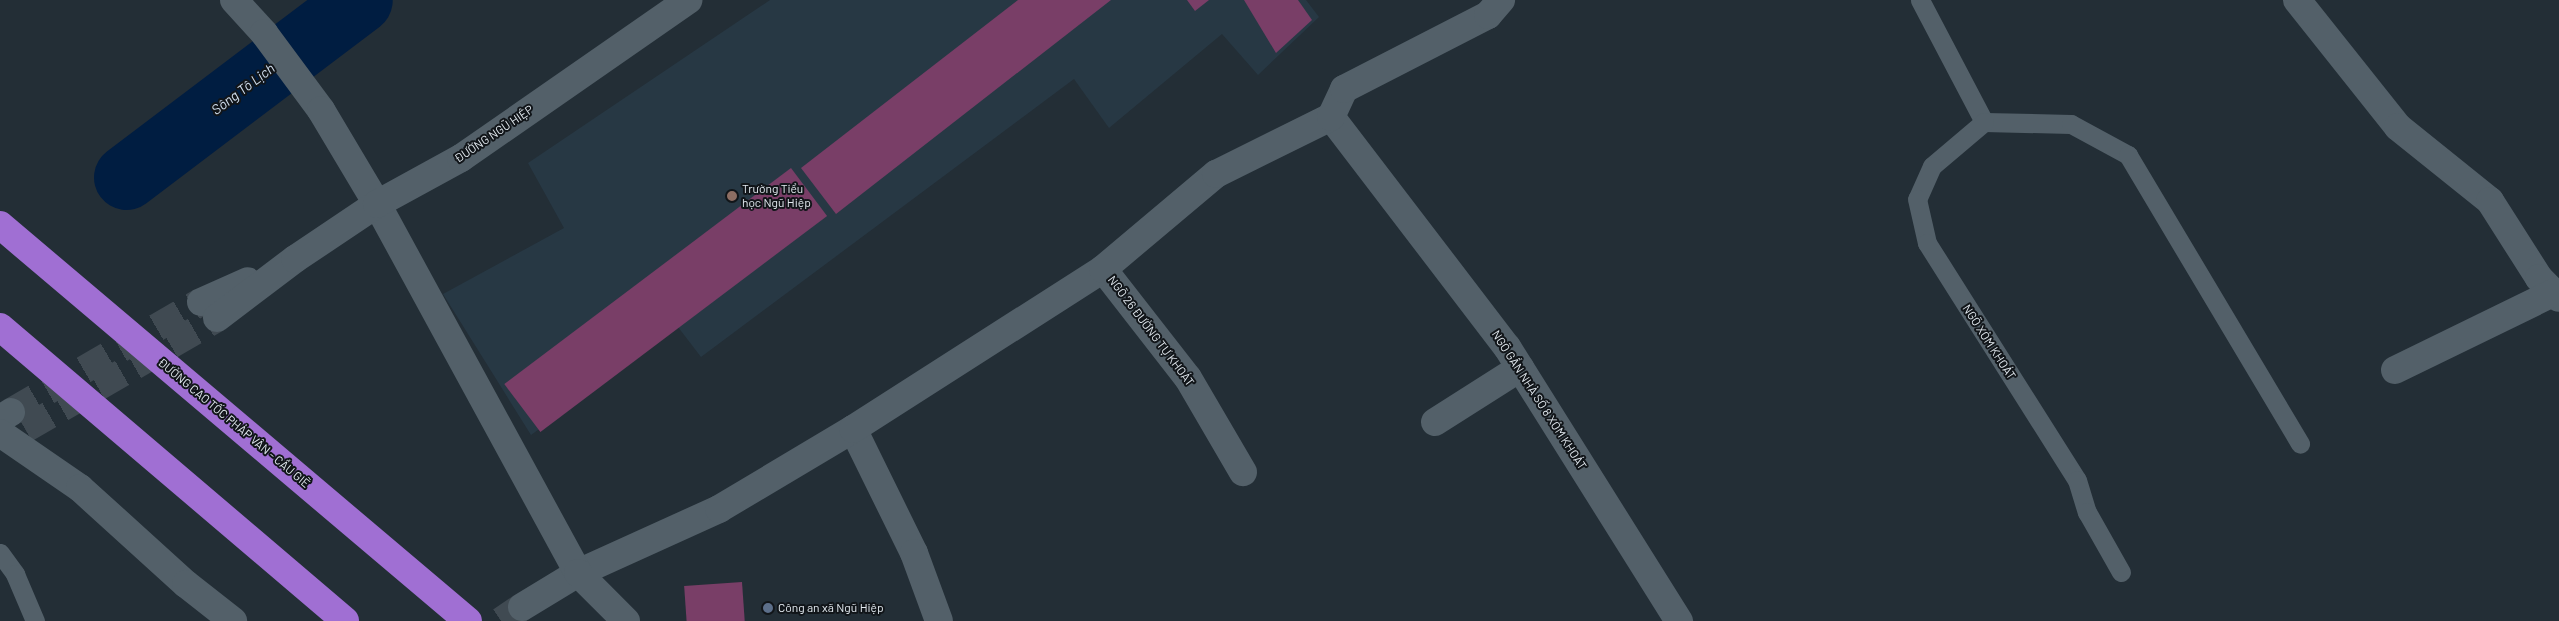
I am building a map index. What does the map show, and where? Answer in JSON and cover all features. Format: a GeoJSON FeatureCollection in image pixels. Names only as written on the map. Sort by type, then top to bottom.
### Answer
{"type":"FeatureCollection","features":[{"type":"Feature","properties":{"kind":"highway","name":"ĐƯỜNG CAO TỐC PHÁP VÂN - CẦU GIẼ"},"geometry":{"type":"LineString","coordinates":[[0,226],[468,621]]}},
{"type":"Feature","properties":{"kind":"highway"},"geometry":{"type":"LineString","coordinates":[[0,327],[345,621]]}},
{"type":"Feature","properties":{"kind":"street"},"geometry":{"type":"LineString","coordinates":[[234,0],[264,33],[321,110],[377,204],[578,573],[626,621]]}},
{"type":"Feature","properties":{"kind":"street","name":"ĐƯỜNG NGŨ HIỆP"},"geometry":{"type":"LineString","coordinates":[[209,310],[295,259],[377,204],[461,158],[688,0]]}},
{"type":"Feature","properties":{"kind":"street"},"geometry":{"type":"LineString","coordinates":[[522,607],[578,573],[719,509],[853,429],[1103,269],[1216,174],[1331,117],[1344,89],[1488,15],[1502,0]]}},
{"type":"Feature","properties":{"kind":"street"},"geometry":{"type":"LineString","coordinates":[[2297,0],[2398,127],[2490,201],[2553,283],[2396,370]]}},
{"type":"Feature","properties":{"kind":"street","name":"NGÕ GẦN NHÀ SỐ 8 XÓM KHOÁT"},"geometry":{"type":"LineString","coordinates":[[1331,117],[1520,368],[1679,621]]}},
{"type":"Feature","properties":{"kind":"street","name":"NGÕ 26 ĐƯỜNG TỰ KHOÁT"},"geometry":{"type":"LineString","coordinates":[[1103,269],[1188,378],[1243,472]]}},
{"type":"Feature","properties":{"kind":"street"},"geometry":{"type":"LineString","coordinates":[[1435,422],[1520,368]]}},
{"type":"Feature","properties":{"kind":"street"},"geometry":{"type":"LineString","coordinates":[[7,424],[186,584],[233,621]]}},
{"type":"Feature","properties":{"kind":"street"},"geometry":{"type":"LineString","coordinates":[[853,429],[914,553],[939,621]]}},
{"type":"Feature","properties":{"kind":"lane"},"geometry":{"type":"LineString","coordinates":[[1920,0],[1984,122],[2071,124],[2128,155],[2265,390],[2300,444]]}},
{"type":"Feature","properties":{"kind":"lane","name":"NGÕ XÓM KHOÁT"},"geometry":{"type":"LineString","coordinates":[[1984,122],[1932,166],[1917,199],[1927,243],[2077,480],[2087,512],[2121,572]]}},
{"type":"Feature","properties":{"kind":"lane"},"geometry":{"type":"LineString","coordinates":[[0,552],[14,574],[36,621]]}},
{"type":"Feature","properties":{"kind":"shaded area","name":"Trường Tiểu học Ngũ Hiệp"},"geometry":{"type":"Polygon","coordinates":[[[770,0],[1306,0],[1319,17],[1258,75],[1222,34],[1109,128],[1074,79],[701,357],[678,327],[531,435],[443,294],[564,228],[528,163],[770,0]]]}},
{"type":"Feature","properties":{"kind":"building"},"geometry":{"type":"Polygon","coordinates":[[[1018,0],[1111,0],[836,214],[801,168],[1018,0]]]}},
{"type":"Feature","properties":{"kind":"building"},"geometry":{"type":"Polygon","coordinates":[[[1187,0],[1209,0],[1195,11],[1187,0]]]}},
{"type":"Feature","properties":{"kind":"building"},"geometry":{"type":"Polygon","coordinates":[[[1244,0],[1298,0],[1312,20],[1276,53],[1244,0]]]}},
{"type":"Feature","properties":{"kind":"building"},"geometry":{"type":"Polygon","coordinates":[[[791,168],[827,216],[540,432],[504,384],[791,168]]]}},
{"type":"Feature","properties":{"kind":"building"},"geometry":{"type":"Polygon","coordinates":[[[742,582],[745,621],[687,621],[684,586],[742,582]]]}},
{"type":"Feature","properties":{"kind":"waterway","name":"Sông Tô Lịch"},"geometry":{"type":"LineString","coordinates":[[126,177],[360,0]]}},
{"type":"Feature","properties":{"kind":"tunnel"},"geometry":{"type":"LineString","coordinates":[[11,412],[201,302]]}},
{"type":"Feature","properties":{"kind":"tunnel"},"geometry":{"type":"LineString","coordinates":[[25,429],[217,318]]}},
{"type":"Feature","properties":{"kind":"tunnel"},"geometry":{"type":"LineString","coordinates":[[501,621],[522,607]]}},
{"type":"Feature","properties":{"kind":"place","name":"Trường Tiểu học Ngũ Hiệp"},"geometry":{"type":"Point","coordinates":[732,196]}},
{"type":"Feature","properties":{"kind":"place","name":"Công an xã Ngũ Hiệp"},"geometry":{"type":"Point","coordinates":[768,608]}}]}
